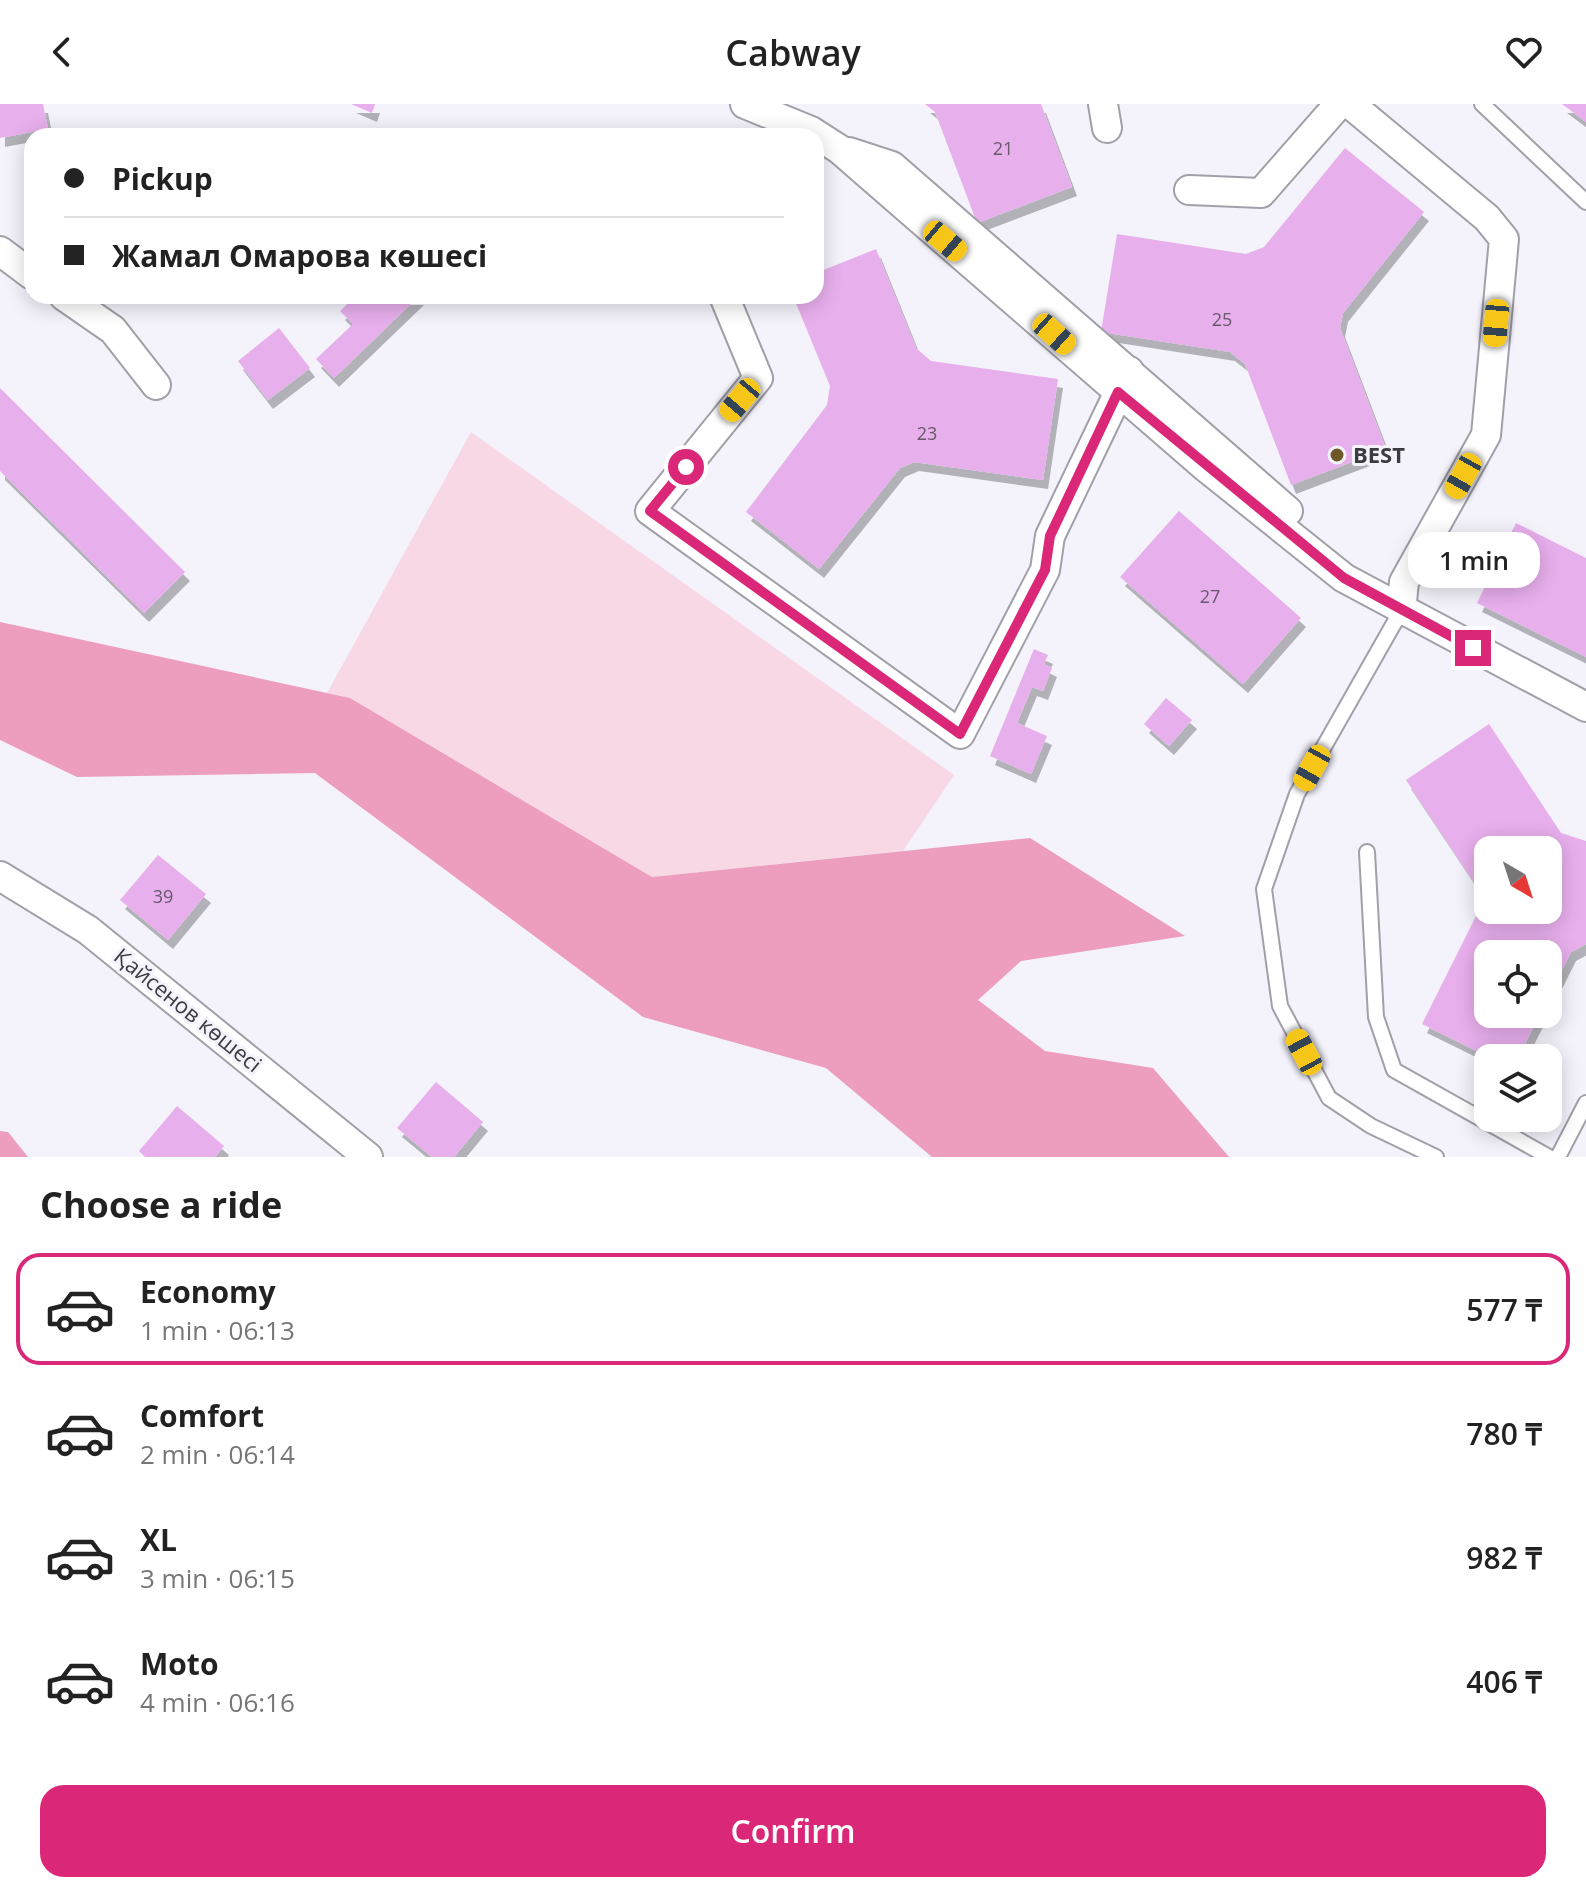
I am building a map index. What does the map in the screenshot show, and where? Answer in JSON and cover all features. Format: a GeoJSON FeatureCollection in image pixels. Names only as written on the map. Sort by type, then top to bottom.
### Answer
{"type":"FeatureCollection","features":[{"type":"Feature","properties":{"kind":"street"},"geometry":{"type":"LineString","coordinates":[[745,104],[792,128]]}},
{"type":"Feature","properties":{"kind":"street"},"geometry":{"type":"LineString","coordinates":[[1189,190],[1261,193],[1339,104]]}},
{"type":"Feature","properties":{"kind":"street"},"geometry":{"type":"LineString","coordinates":[[1350,104],[1487,218],[1504,239],[1486,435],[1404,582],[1401,611]]}},
{"type":"Feature","properties":{"kind":"street"},"geometry":{"type":"LineString","coordinates":[[824,142],[892,166],[1124,382],[1318,537],[1344,578],[1586,707]]}},
{"type":"Feature","properties":{"kind":"street"},"geometry":{"type":"LineString","coordinates":[[0,251],[24,269]]}},
{"type":"Feature","properties":{"kind":"street"},"geometry":{"type":"LineString","coordinates":[[76,304],[113,330],[156,385]]}},
{"type":"Feature","properties":{"kind":"street"},"geometry":{"type":"LineString","coordinates":[[727,304],[758,378],[650,511],[960,734],[1045,570],[1050,536],[1124,382]]}},
{"type":"Feature","properties":{"kind":"street","name":"Қайсенов көшесі"},"geometry":{"type":"LineString","coordinates":[[0,876],[88,930],[368,1157]]}},
{"type":"Feature","properties":{"kind":"lane"},"geometry":{"type":"LineString","coordinates":[[1482,104],[1586,202]]}},
{"type":"Feature","properties":{"kind":"lane"},"geometry":{"type":"LineString","coordinates":[[1401,611],[1297,794],[1264,889],[1280,1006],[1329,1098],[1371,1126],[1436,1157]]}},
{"type":"Feature","properties":{"kind":"lane"},"geometry":{"type":"LineString","coordinates":[[1367,852],[1376,1017],[1394,1070],[1549,1157]]}},
{"type":"Feature","properties":{"kind":"lane"},"geometry":{"type":"LineString","coordinates":[[1558,1157],[1586,1103]]}},
{"type":"Feature","properties":{"kind":"shaded area"},"geometry":{"type":"Polygon","coordinates":[[[471,432],[954,775],[903,851],[652,877],[350,698],[327,693],[471,432]]]}},
{"type":"Feature","properties":{"kind":"shaded area"},"geometry":{"type":"Polygon","coordinates":[[[0,622],[350,698],[652,877],[1030,838],[1185,936],[1021,961],[978,1000],[1045,1051],[1153,1068],[1229,1157],[932,1157],[826,1068],[643,1017],[315,773],[77,777],[0,740],[0,622]]]}},
{"type":"Feature","properties":{"kind":"shaded area"},"geometry":{"type":"Polygon","coordinates":[[[0,1131],[8,1132],[28,1157],[0,1157],[0,1131]]]}},
{"type":"Feature","properties":{"kind":"building"},"geometry":{"type":"Polygon","coordinates":[[[0,104],[43,104],[48,128],[24,128],[24,134],[0,138],[0,104]]]}},
{"type":"Feature","properties":{"kind":"building"},"geometry":{"type":"Polygon","coordinates":[[[351,104],[375,104],[372,113],[351,104]]]}},
{"type":"Feature","properties":{"kind":"building"},"geometry":{"type":"Polygon","coordinates":[[[925,104],[1041,104],[1072,187],[977,223],[935,112],[925,104]]]}},
{"type":"Feature","properties":{"kind":"building"},"geometry":{"type":"Polygon","coordinates":[[[1562,104],[1586,104],[1586,122],[1562,104]]]}},
{"type":"Feature","properties":{"kind":"building"},"geometry":{"type":"Polygon","coordinates":[[[1345,148],[1424,212],[1343,313],[1340,328],[1386,449],[1291,485],[1245,364],[1230,352],[1101,332],[1117,234],[1246,254],[1264,247],[1345,148]]]}},
{"type":"Feature","properties":{"kind":"building"},"geometry":{"type":"Polygon","coordinates":[[[876,249],[916,348],[931,361],[1058,379],[1043,480],[914,462],[900,468],[819,569],[746,512],[827,405],[830,386],[796,304],[824,304],[824,270],[876,249]]]}},
{"type":"Feature","properties":{"kind":"building"},"geometry":{"type":"Polygon","coordinates":[[[347,304],[411,304],[334,378],[316,359],[353,324],[340,311],[347,304]]]}},
{"type":"Feature","properties":{"kind":"building"},"geometry":{"type":"Polygon","coordinates":[[[279,328],[310,368],[268,400],[238,361],[279,328]]]}},
{"type":"Feature","properties":{"kind":"building"},"geometry":{"type":"Polygon","coordinates":[[[0,388],[185,572],[144,613],[0,471],[0,388]]]}},
{"type":"Feature","properties":{"kind":"building"},"geometry":{"type":"Polygon","coordinates":[[[1179,511],[1301,618],[1243,684],[1120,577],[1179,511]]]}},
{"type":"Feature","properties":{"kind":"building"},"geometry":{"type":"Polygon","coordinates":[[[1516,523],[1586,558],[1586,657],[1477,603],[1516,523]]]}},
{"type":"Feature","properties":{"kind":"building"},"geometry":{"type":"Polygon","coordinates":[[[1034,649],[1048,655],[1044,664],[1052,668],[1043,691],[1032,687],[1017,723],[1047,736],[1031,774],[990,756],[1034,649]]]}},
{"type":"Feature","properties":{"kind":"building"},"geometry":{"type":"Polygon","coordinates":[[[1166,698],[1192,720],[1169,746],[1144,724],[1166,698]]]}},
{"type":"Feature","properties":{"kind":"building"},"geometry":{"type":"Polygon","coordinates":[[[1489,724],[1561,833],[1586,841],[1586,944],[1571,952],[1562,970],[1562,940],[1474,940],[1474,1028],[1533,1028],[1525,1044],[1474,1044],[1474,1050],[1422,1024],[1474,920],[1474,924],[1562,924],[1562,836],[1474,836],[1474,882],[1406,780],[1489,724]]]}},
{"type":"Feature","properties":{"kind":"building"},"geometry":{"type":"Polygon","coordinates":[[[158,855],[206,894],[168,940],[120,900],[158,855]]]}},
{"type":"Feature","properties":{"kind":"building"},"geometry":{"type":"Polygon","coordinates":[[[436,1082],[483,1122],[454,1157],[432,1157],[397,1128],[436,1082]]]}},
{"type":"Feature","properties":{"kind":"building"},"geometry":{"type":"Polygon","coordinates":[[[177,1106],[224,1146],[215,1157],[145,1157],[139,1151],[177,1106]]]}},
{"type":"Feature","properties":{"kind":"place","name":"BEST"},"geometry":{"type":"Point","coordinates":[1337,455]}},
{"type":"Feature","properties":{"kind":"route"},"geometry":{"type":"LineString","coordinates":[[686,467],[650,511],[960,734],[1045,570],[1050,536],[1118,392],[1344,578],[1473,648]]}}]}
